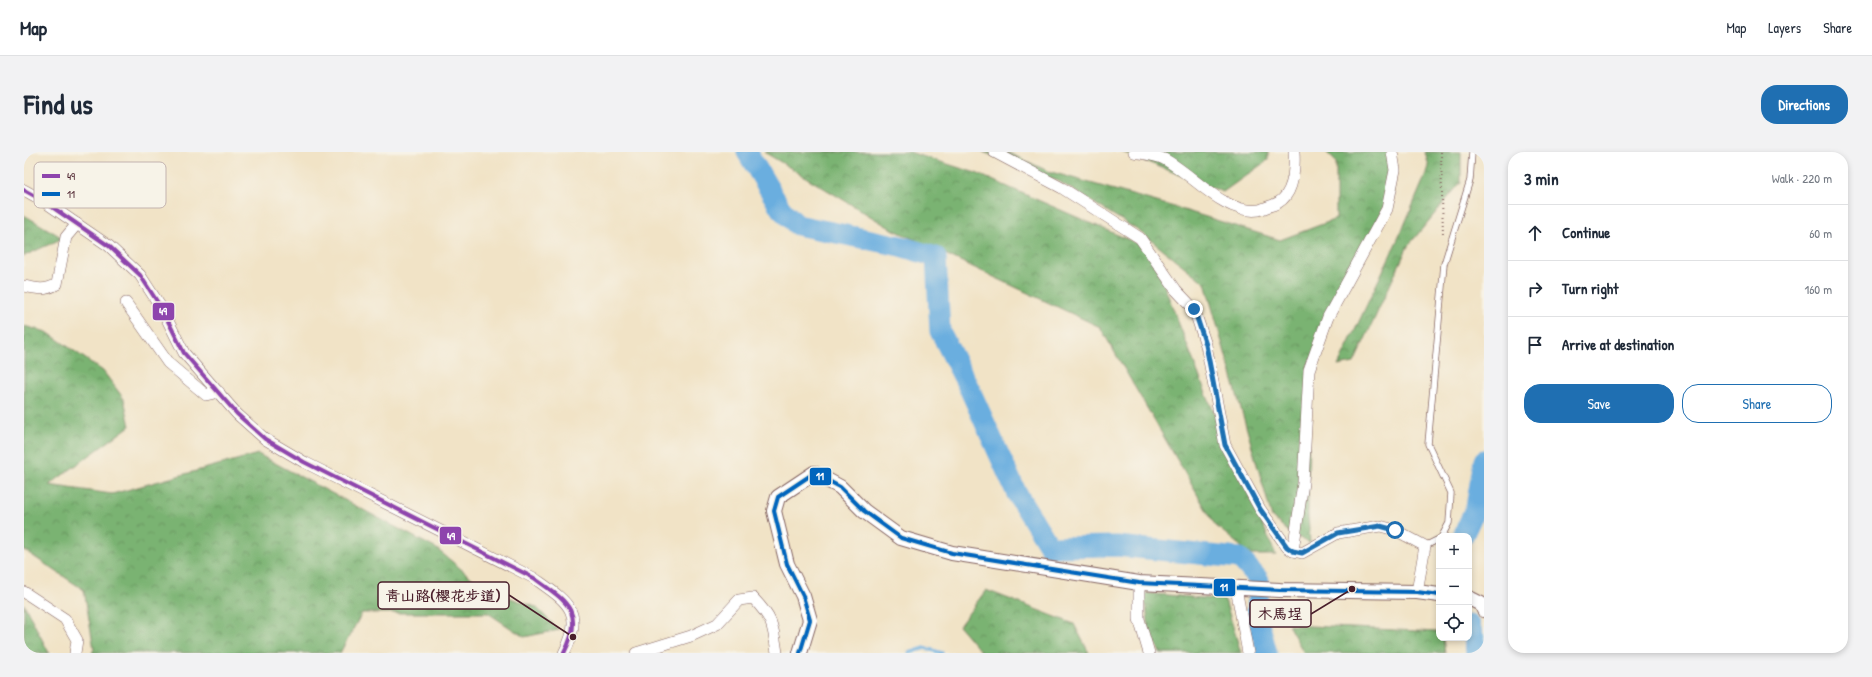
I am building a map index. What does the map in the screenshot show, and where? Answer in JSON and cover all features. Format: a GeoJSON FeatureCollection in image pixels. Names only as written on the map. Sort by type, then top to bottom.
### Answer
{"type":"FeatureCollection","features":[{"type":"Feature","properties":{"kind":"street"},"geometry":{"type":"LineString","coordinates":[[994,152],[1062,188],[1140,238],[1176,290],[1194,309],[1206,345],[1225,445],[1260,509],[1287,547],[1293,551],[1302,553],[1338,533],[1380,526],[1395,530],[1425,546],[1417,592]]}},
{"type":"Feature","properties":{"kind":"street"},"geometry":{"type":"LineString","coordinates":[[1134,152],[1163,159],[1190,175],[1216,198],[1238,208],[1258,210],[1278,203],[1292,185],[1294,152]]}},
{"type":"Feature","properties":{"kind":"street"},"geometry":{"type":"LineString","coordinates":[[1293,551],[1303,483],[1309,370],[1328,317],[1387,209],[1395,170],[1392,152]]}},
{"type":"Feature","properties":{"kind":"street"},"geometry":{"type":"LineString","coordinates":[[24,190],[34,196]]}},
{"type":"Feature","properties":{"kind":"street"},"geometry":{"type":"LineString","coordinates":[[54,208],[109,246],[140,275],[162,309],[184,353],[237,414],[265,439],[304,462],[534,578],[555,593],[568,605],[575,626],[564,653]]}},
{"type":"Feature","properties":{"kind":"street"},"geometry":{"type":"LineString","coordinates":[[24,286],[40,290],[50,288],[56,284],[66,237],[77,224]]}},
{"type":"Feature","properties":{"kind":"street"},"geometry":{"type":"LineString","coordinates":[[126,303],[168,363],[206,395],[218,392]]}},
{"type":"Feature","properties":{"kind":"street"},"geometry":{"type":"LineString","coordinates":[[800,653],[810,620],[803,596],[787,564],[774,511],[778,497],[814,473],[840,487],[864,511],[901,538],[952,553],[1139,583],[1280,590],[1417,592],[1436,595]]}},
{"type":"Feature","properties":{"kind":"street"},"geometry":{"type":"LineString","coordinates":[[1139,583],[1139,619],[1149,653]]}},
{"type":"Feature","properties":{"kind":"street"},"geometry":{"type":"LineString","coordinates":[[1239,588],[1248,653]]}},
{"type":"Feature","properties":{"kind":"street"},"geometry":{"type":"LineString","coordinates":[[24,592],[65,619],[77,640],[75,653]]}},
{"type":"Feature","properties":{"kind":"street"},"geometry":{"type":"LineString","coordinates":[[636,653],[690,636],[717,624],[739,600],[753,598],[767,613],[773,625],[777,653]]}},
{"type":"Feature","properties":{"kind":"street"},"geometry":{"type":"LineString","coordinates":[[1472,600],[1481,604],[1484,610]]}},
{"type":"Feature","properties":{"kind":"lane"},"geometry":{"type":"LineString","coordinates":[[1444,533],[1449,523],[1451,493],[1428,444],[1444,264],[1470,180],[1472,152]]}},
{"type":"Feature","properties":{"kind":"lane"},"geometry":{"type":"LineString","coordinates":[[1425,546],[1436,540]]}},
{"type":"Feature","properties":{"kind":"path"},"geometry":{"type":"LineString","coordinates":[[1441,152],[1443,240]]}},
{"type":"Feature","properties":{"kind":"green space"},"geometry":{"type":"Polygon","coordinates":[[[764,152],[909,152],[976,173],[1150,249],[1207,396],[1276,555],[1251,555],[1215,525],[1100,327],[890,228],[764,152]]]}},
{"type":"Feature","properties":{"kind":"green space"},"geometry":{"type":"Polygon","coordinates":[[[983,152],[1007,152],[1048,171],[1171,206],[1280,240],[1336,219],[1336,162],[1326,152],[1388,152],[1393,193],[1337,294],[1307,386],[1309,418],[1308,513],[1310,543],[1291,534],[1272,517],[1205,283],[1139,231],[1060,182],[983,152]]]}},
{"type":"Feature","properties":{"kind":"green space"},"geometry":{"type":"Polygon","coordinates":[[[1122,152],[1268,152],[1268,160],[1223,192],[1122,152]]]}},
{"type":"Feature","properties":{"kind":"green space"},"geometry":{"type":"Polygon","coordinates":[[[1425,152],[1461,152],[1461,182],[1408,246],[1354,363],[1338,366],[1403,228],[1429,167],[1425,152]]]}},
{"type":"Feature","properties":{"kind":"green space"},"geometry":{"type":"Polygon","coordinates":[[[24,215],[63,238],[24,256],[24,215]]]}},
{"type":"Feature","properties":{"kind":"green space"},"geometry":{"type":"Polygon","coordinates":[[[24,326],[47,332],[103,371],[124,399],[130,426],[49,485],[112,494],[258,454],[437,549],[485,589],[536,607],[559,630],[524,637],[488,613],[362,613],[340,653],[92,653],[94,649],[84,590],[24,550],[24,326]]]}},
{"type":"Feature","properties":{"kind":"green space"},"geometry":{"type":"Polygon","coordinates":[[[986,590],[1074,624],[1089,653],[982,653],[959,626],[986,590]]]}},
{"type":"Feature","properties":{"kind":"green space"},"geometry":{"type":"Polygon","coordinates":[[[1144,593],[1225,600],[1241,653],[1160,653],[1149,628],[1144,593]]]}},
{"type":"Feature","properties":{"kind":"green space"},"geometry":{"type":"Polygon","coordinates":[[[24,604],[49,653],[24,653],[24,604]]]}},
{"type":"Feature","properties":{"kind":"green space"},"geometry":{"type":"Polygon","coordinates":[[[1288,625],[1436,632],[1436,641],[1443,641],[1445,653],[1304,653],[1288,625]]]}},
{"type":"Feature","properties":{"kind":"waterway"},"geometry":{"type":"LineString","coordinates":[[747,152],[781,209],[797,225],[900,246],[936,257],[940,331],[970,390],[1017,494],[1050,547],[1117,546],[1240,558],[1259,580],[1257,615],[1267,653]]}},
{"type":"Feature","properties":{"kind":"waterway"},"geometry":{"type":"LineString","coordinates":[[1464,533],[1476,507],[1484,460]]}},
{"type":"Feature","properties":{"kind":"waterway"},"geometry":{"type":"LineString","coordinates":[[1472,633],[1475,641],[1476,653]]}},
{"type":"Feature","properties":{"kind":"waterway"},"geometry":{"type":"LineString","coordinates":[[909,653],[925,648],[942,653]]}},
{"type":"Feature","properties":{"kind":"transit line","name":"49"},"geometry":{"type":"LineString","coordinates":[[24,190],[34,196]]}},
{"type":"Feature","properties":{"kind":"transit line","name":"49"},"geometry":{"type":"LineString","coordinates":[[54,208],[109,246],[140,275],[162,309],[184,353],[237,414],[265,439],[304,462],[534,578],[555,594],[569,608],[573,617],[573,627],[564,653]]}},
{"type":"Feature","properties":{"kind":"transit line","name":"11"},"geometry":{"type":"LineString","coordinates":[[800,653],[810,620],[803,596],[787,564],[774,511],[778,497],[814,473],[840,487],[864,511],[901,538],[952,553],[1139,583],[1280,590],[1417,592],[1436,595]]}},
{"type":"Feature","properties":{"kind":"place","name":"木馬埕"},"geometry":{"type":"Point","coordinates":[1352,589]}},
{"type":"Feature","properties":{"kind":"place","name":"青山路(櫻花步道)"},"geometry":{"type":"Point","coordinates":[573,637]}},
{"type":"Feature","properties":{"kind":"route"},"geometry":{"type":"LineString","coordinates":[[1194,309],[1206,345],[1220,410],[1225,445],[1260,509],[1287,547],[1293,551],[1302,553],[1338,533],[1380,526],[1395,530]]}}]}
